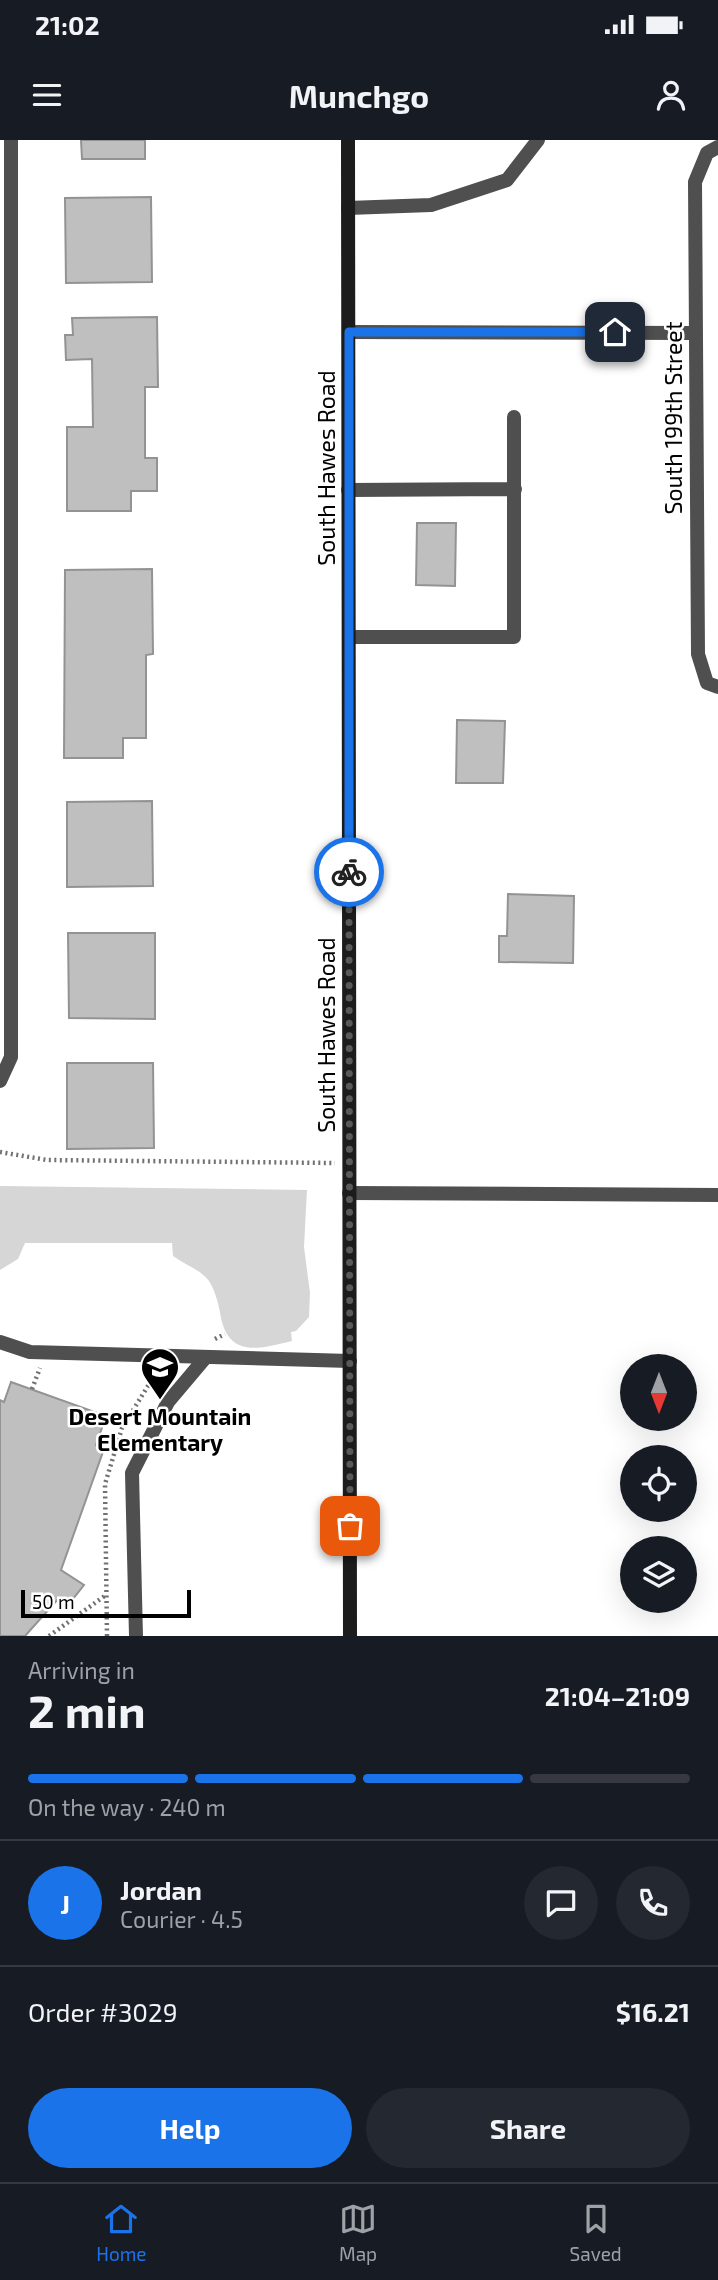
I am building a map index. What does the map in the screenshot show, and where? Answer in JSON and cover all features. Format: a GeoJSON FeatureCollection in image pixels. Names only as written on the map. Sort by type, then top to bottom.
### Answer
{"type":"FeatureCollection","features":[{"type":"Feature","properties":{"kind":"main road","name":"South Hawes Road"},"geometry":{"type":"LineString","coordinates":[[348,140],[350,1636]]}},
{"type":"Feature","properties":{"kind":"street"},"geometry":{"type":"LineString","coordinates":[[0,1081],[11,1057],[6,858],[5,178],[11,140]]}},
{"type":"Feature","properties":{"kind":"street"},"geometry":{"type":"LineString","coordinates":[[348,208],[431,205],[507,180],[538,140]]}},
{"type":"Feature","properties":{"kind":"street","name":"South 199th Street"},"geometry":{"type":"LineString","coordinates":[[712,150],[695,182],[695,332],[698,654],[713,685]]}},
{"type":"Feature","properties":{"kind":"street"},"geometry":{"type":"LineString","coordinates":[[349,332],[695,332]]}},
{"type":"Feature","properties":{"kind":"street"},"geometry":{"type":"LineString","coordinates":[[349,637],[513,637],[513,417]]}},
{"type":"Feature","properties":{"kind":"street"},"geometry":{"type":"LineString","coordinates":[[348,490],[515,489]]}},
{"type":"Feature","properties":{"kind":"street"},"geometry":{"type":"LineString","coordinates":[[349,1193],[718,1195]]}},
{"type":"Feature","properties":{"kind":"street"},"geometry":{"type":"LineString","coordinates":[[0,1342],[30,1352],[350,1361]]}},
{"type":"Feature","properties":{"kind":"street"},"geometry":{"type":"LineString","coordinates":[[136,1636],[132,1473],[168,1402],[206,1357]]}},
{"type":"Feature","properties":{"kind":"path"},"geometry":{"type":"LineString","coordinates":[[0,1152],[47,1160],[349,1163]]}},
{"type":"Feature","properties":{"kind":"path"},"geometry":{"type":"LineString","coordinates":[[49,1636],[107,1595]]}},
{"type":"Feature","properties":{"kind":"shaded area"},"geometry":{"type":"Polygon","coordinates":[[[0,1186],[307,1190],[304,1247],[310,1293],[309,1317],[296,1331],[291,1332],[292,1341],[259,1348],[240,1345],[225,1331],[209,1281],[197,1270],[173,1256],[172,1243],[25,1243],[18,1259],[0,1270],[0,1186]]]}},
{"type":"Feature","properties":{"kind":"building"},"geometry":{"type":"Polygon","coordinates":[[[81,140],[145,140],[145,159],[82,159],[81,140]]]}},
{"type":"Feature","properties":{"kind":"building"},"geometry":{"type":"Polygon","coordinates":[[[151,197],[152,282],[66,283],[65,198],[151,197]]]}},
{"type":"Feature","properties":{"kind":"building"},"geometry":{"type":"Polygon","coordinates":[[[157,317],[158,387],[145,387],[145,458],[157,458],[157,491],[131,491],[131,511],[67,511],[67,427],[93,427],[92,359],[66,360],[65,335],[73,335],[72,318],[157,317]]]}},
{"type":"Feature","properties":{"kind":"building"},"geometry":{"type":"Polygon","coordinates":[[[417,523],[456,523],[455,586],[416,585],[417,523]]]}},
{"type":"Feature","properties":{"kind":"building"},"geometry":{"type":"Polygon","coordinates":[[[152,569],[153,654],[146,655],[146,738],[123,738],[123,758],[64,758],[65,570],[152,569]]]}},
{"type":"Feature","properties":{"kind":"building"},"geometry":{"type":"Polygon","coordinates":[[[457,720],[505,721],[503,783],[456,783],[457,720]]]}},
{"type":"Feature","properties":{"kind":"building"},"geometry":{"type":"Polygon","coordinates":[[[152,801],[153,886],[67,887],[67,802],[152,801]]]}},
{"type":"Feature","properties":{"kind":"building"},"geometry":{"type":"Polygon","coordinates":[[[508,894],[574,896],[573,963],[499,962],[499,936],[507,936],[508,894]]]}},
{"type":"Feature","properties":{"kind":"building"},"geometry":{"type":"Polygon","coordinates":[[[68,933],[155,933],[155,1019],[69,1018],[68,933]]]}},
{"type":"Feature","properties":{"kind":"building"},"geometry":{"type":"Polygon","coordinates":[[[67,1063],[153,1063],[154,1148],[67,1149],[67,1063]]]}},
{"type":"Feature","properties":{"kind":"building"},"geometry":{"type":"Polygon","coordinates":[[[11,1382],[106,1416],[96,1445],[104,1449],[61,1570],[84,1585],[69,1604],[59,1598],[25,1636],[0,1636],[0,1400],[4,1402],[11,1382]]]}},
{"type":"Feature","properties":{"kind":"way so far"},"geometry":{"type":"LineString","coordinates":[[349,872],[350,1526]]}},
{"type":"Feature","properties":{"kind":"place","name":"Desert Mountain Elementary"},"geometry":{"type":"Point","coordinates":[160,1401]}},
{"type":"Feature","properties":{"kind":"route"},"geometry":{"type":"LineString","coordinates":[[349,872],[349,332],[615,332]]}}]}
